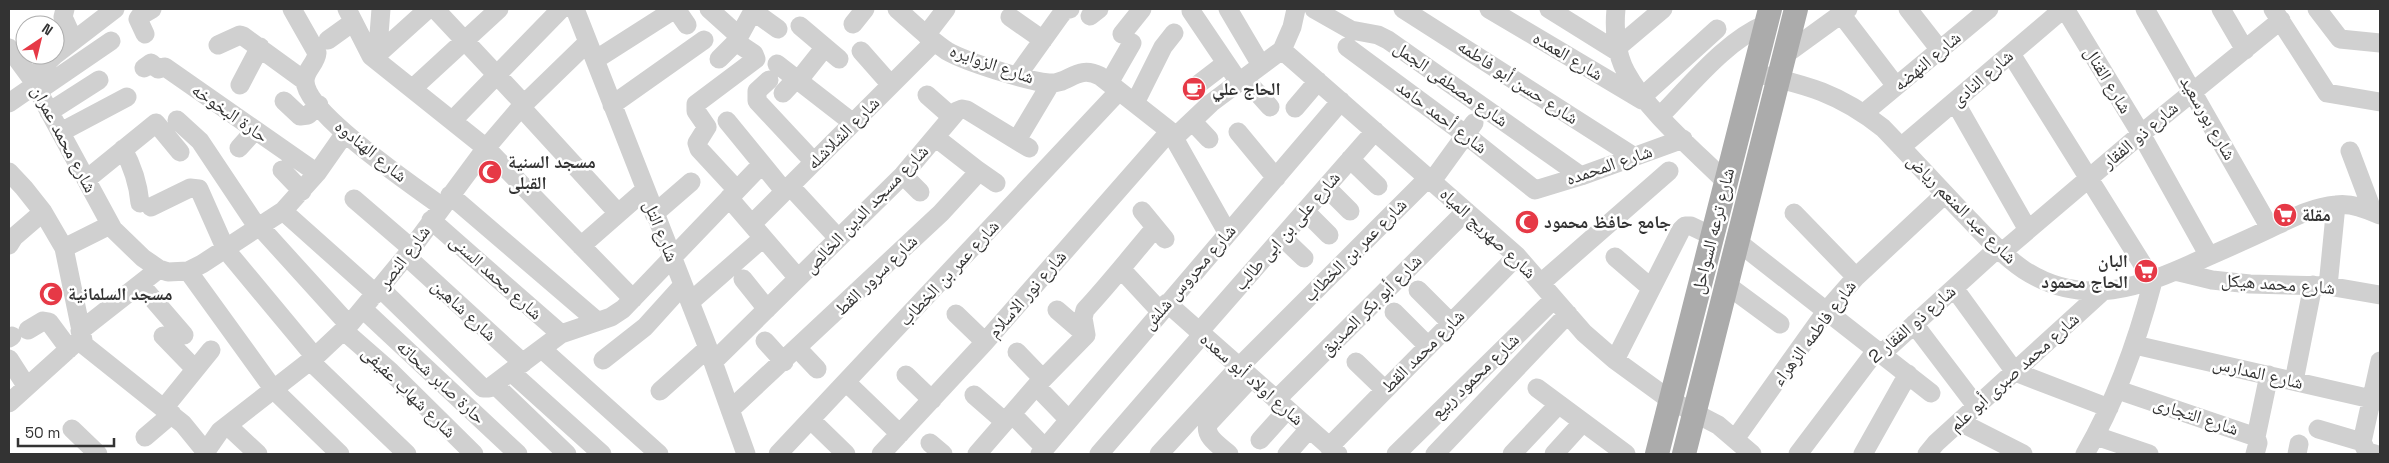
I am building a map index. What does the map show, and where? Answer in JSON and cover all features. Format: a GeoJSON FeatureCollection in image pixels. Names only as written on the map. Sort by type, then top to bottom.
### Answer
{"type":"FeatureCollection","features":[{"type":"Feature","properties":{"kind":"main road","name":"شارع ترعه السواحل"},"geometry":{"type":"LineString","coordinates":[[1684,454],[1780,79],[1796,9]]}},
{"type":"Feature","properties":{"kind":"main road","name":"شارع ترعه السواحل"},"geometry":{"type":"LineString","coordinates":[[1657,454],[1768,16]]}},
{"type":"Feature","properties":{"kind":"street"},"geometry":{"type":"LineString","coordinates":[[64,9],[63,17],[73,39]]}},
{"type":"Feature","properties":{"kind":"street"},"geometry":{"type":"LineString","coordinates":[[65,46],[114,9]]}},
{"type":"Feature","properties":{"kind":"street"},"geometry":{"type":"LineString","coordinates":[[145,34],[138,19],[152,9]]}},
{"type":"Feature","properties":{"kind":"street"},"geometry":{"type":"LineString","coordinates":[[218,45],[241,35],[305,81],[307,73],[316,60],[316,53],[292,9]]}},
{"type":"Feature","properties":{"kind":"street"},"geometry":{"type":"LineString","coordinates":[[377,58],[381,9]]}},
{"type":"Feature","properties":{"kind":"street"},"geometry":{"type":"LineString","coordinates":[[377,58],[428,9]]}},
{"type":"Feature","properties":{"kind":"street"},"geometry":{"type":"LineString","coordinates":[[435,9],[497,75],[618,213]]}},
{"type":"Feature","properties":{"kind":"street"},"geometry":{"type":"LineString","coordinates":[[412,89],[498,9]]}},
{"type":"Feature","properties":{"kind":"street"},"geometry":{"type":"LineString","coordinates":[[452,121],[561,9]]}},
{"type":"Feature","properties":{"kind":"street","name":"شارع التل"},"geometry":{"type":"LineString","coordinates":[[575,9],[644,190],[673,258],[746,454]]}},
{"type":"Feature","properties":{"kind":"street"},"geometry":{"type":"LineString","coordinates":[[676,9],[687,25]]}},
{"type":"Feature","properties":{"kind":"street","name":"شارع النصر"},"geometry":{"type":"LineString","coordinates":[[205,453],[220,431],[313,359],[346,328],[409,252],[486,148],[522,105],[591,51],[676,9]]}},
{"type":"Feature","properties":{"kind":"street"},"geometry":{"type":"LineString","coordinates":[[709,9],[754,54],[756,59],[696,104],[696,111],[708,127],[697,144],[758,231],[798,278]]}},
{"type":"Feature","properties":{"kind":"street"},"geometry":{"type":"LineString","coordinates":[[853,24],[865,9]]}},
{"type":"Feature","properties":{"kind":"street","name":"شارع الزوايره"},"geometry":{"type":"LineString","coordinates":[[897,9],[948,52],[1017,76],[1051,83],[1080,72],[1091,72],[1135,103],[1172,134]]}},
{"type":"Feature","properties":{"kind":"street","name":"شارع الشلاشله"},"geometry":{"type":"LineString","coordinates":[[602,360],[686,294],[758,231],[788,189],[814,162],[862,121],[930,38],[946,9]]}},
{"type":"Feature","properties":{"kind":"street"},"geometry":{"type":"LineString","coordinates":[[1017,76],[1060,16],[1065,10],[1070,9]]}},
{"type":"Feature","properties":{"kind":"street","name":"شارع عمر بن الخطاب"},"geometry":{"type":"LineString","coordinates":[[778,454],[846,382],[1114,87],[1127,39],[1142,9]]}},
{"type":"Feature","properties":{"kind":"street"},"geometry":{"type":"LineString","coordinates":[[1228,9],[1261,66]]}},
{"type":"Feature","properties":{"kind":"street"},"geometry":{"type":"LineString","coordinates":[[1282,50],[1292,27],[1296,9]]}},
{"type":"Feature","properties":{"kind":"street","name":"شارع مصطفى الجمل"},"geometry":{"type":"LineString","coordinates":[[1314,9],[1351,30],[1378,35],[1388,40],[1581,176]]}},
{"type":"Feature","properties":{"kind":"street","name":"شارع حسن أبو فاطمه"},"geometry":{"type":"LineString","coordinates":[[1403,9],[1633,156]]}},
{"type":"Feature","properties":{"kind":"street","name":"شارع العمده"},"geometry":{"type":"LineString","coordinates":[[1489,9],[1650,105]]}},
{"type":"Feature","properties":{"kind":"street"},"geometry":{"type":"LineString","coordinates":[[1550,9],[1618,49]]}},
{"type":"Feature","properties":{"kind":"street"},"geometry":{"type":"LineString","coordinates":[[1616,9],[1614,22],[1618,49],[1626,72],[1650,105],[1726,182]]}},
{"type":"Feature","properties":{"kind":"street"},"geometry":{"type":"LineString","coordinates":[[1618,49],[1663,9]]}},
{"type":"Feature","properties":{"kind":"street"},"geometry":{"type":"LineString","coordinates":[[1908,9],[1940,50]]}},
{"type":"Feature","properties":{"kind":"street","name":"شارع النادى"},"geometry":{"type":"LineString","coordinates":[[1901,147],[2064,9]]}},
{"type":"Feature","properties":{"kind":"street","name":"شارع القنال"},"geometry":{"type":"LineString","coordinates":[[2064,9],[2141,134],[2209,256]]}},
{"type":"Feature","properties":{"kind":"street","name":"شارع بورسعيد"},"geometry":{"type":"LineString","coordinates":[[2145,9],[2194,91],[2270,228]]}},
{"type":"Feature","properties":{"kind":"street"},"geometry":{"type":"LineString","coordinates":[[2221,9],[2245,50]]}},
{"type":"Feature","properties":{"kind":"street"},"geometry":{"type":"LineString","coordinates":[[2317,9],[2340,39],[2380,43]]}},
{"type":"Feature","properties":{"kind":"street"},"geometry":{"type":"LineString","coordinates":[[719,59],[737,39],[753,10],[778,28]]}},
{"type":"Feature","properties":{"kind":"street"},"geometry":{"type":"LineString","coordinates":[[1192,11],[1226,63],[1270,107]]}},
{"type":"Feature","properties":{"kind":"street"},"geometry":{"type":"LineString","coordinates":[[1786,54],[1844,11],[1896,86]]}},
{"type":"Feature","properties":{"kind":"street","name":"شارع النهضه"},"geometry":{"type":"LineString","coordinates":[[1864,113],[1940,50],[1983,11]]}},
{"type":"Feature","properties":{"kind":"street"},"geometry":{"type":"LineString","coordinates":[[328,40],[350,15],[366,49],[412,89],[486,148],[632,299]]}},
{"type":"Feature","properties":{"kind":"street"},"geometry":{"type":"LineString","coordinates":[[2277,15],[2327,93],[2380,102]]}},
{"type":"Feature","properties":{"kind":"street","name":"شارع ذو الفقار"},"geometry":{"type":"LineString","coordinates":[[1999,251],[2028,230],[2141,134],[2245,50],[2277,15]]}},
{"type":"Feature","properties":{"kind":"street"},"geometry":{"type":"LineString","coordinates":[[1650,105],[1731,46],[1768,16]]}},
{"type":"Feature","properties":{"kind":"street"},"geometry":{"type":"LineString","coordinates":[[1010,17],[1043,40]]}},
{"type":"Feature","properties":{"kind":"street"},"geometry":{"type":"LineString","coordinates":[[800,26],[840,59]]}},
{"type":"Feature","properties":{"kind":"street"},"geometry":{"type":"LineString","coordinates":[[1650,105],[1717,29]]}},
{"type":"Feature","properties":{"kind":"street"},"geometry":{"type":"LineString","coordinates":[[1135,103],[1163,48],[1174,33]]}},
{"type":"Feature","properties":{"kind":"street"},"geometry":{"type":"LineString","coordinates":[[612,105],[673,72],[704,40]]}},
{"type":"Feature","properties":{"kind":"street"},"geometry":{"type":"LineString","coordinates":[[9,103],[34,85],[111,41]]}},
{"type":"Feature","properties":{"kind":"street"},"geometry":{"type":"LineString","coordinates":[[783,93],[797,80],[825,46]]}},
{"type":"Feature","properties":{"kind":"street"},"geometry":{"type":"LineString","coordinates":[[240,85],[260,47]]}},
{"type":"Feature","properties":{"kind":"street","name":"شارع أحمد حامد"},"geometry":{"type":"LineString","coordinates":[[1347,47],[1470,129],[1535,190]]}},
{"type":"Feature","properties":{"kind":"street","name":"شارع محمد عمران"},"geometry":{"type":"LineString","coordinates":[[9,48],[50,112],[113,229]]}},
{"type":"Feature","properties":{"kind":"street","name":"شارع نور الاسلام"},"geometry":{"type":"LineString","coordinates":[[893,447],[932,400],[1172,134],[1192,121],[1211,103],[1282,50]]}},
{"type":"Feature","properties":{"kind":"street","name":"شارع صهريج المياه"},"geometry":{"type":"LineString","coordinates":[[1282,50],[1517,256],[1584,333],[1615,360],[1670,400],[1718,425],[1752,454]]}},
{"type":"Feature","properties":{"kind":"street"},"geometry":{"type":"LineString","coordinates":[[861,51],[891,85]]}},
{"type":"Feature","properties":{"kind":"street"},"geometry":{"type":"LineString","coordinates":[[2010,54],[2153,281],[2135,345],[2118,390],[2096,436],[2085,454]]}},
{"type":"Feature","properties":{"kind":"street","name":"حارة البخوخه"},"geometry":{"type":"LineString","coordinates":[[144,68],[151,62],[158,68],[166,67],[317,173]]}},
{"type":"Feature","properties":{"kind":"street"},"geometry":{"type":"LineString","coordinates":[[1196,86],[1226,63]]}},
{"type":"Feature","properties":{"kind":"street"},"geometry":{"type":"LineString","coordinates":[[34,85],[48,65]]}},
{"type":"Feature","properties":{"kind":"street"},"geometry":{"type":"LineString","coordinates":[[814,162],[757,101],[757,91],[773,72],[797,80],[862,121]]}},
{"type":"Feature","properties":{"kind":"street","name":"شارع عبد المنعم رياض"},"geometry":{"type":"LineString","coordinates":[[1754,73],[1824,91],[1864,113],[1883,128],[1999,251],[2025,270],[2050,282],[2076,289],[2103,291],[2128,288],[2153,281],[2302,214],[2336,205],[2349,205],[2377,213]]}},
{"type":"Feature","properties":{"kind":"street"},"geometry":{"type":"LineString","coordinates":[[50,112],[99,80]]}},
{"type":"Feature","properties":{"kind":"street","name":"شارع الهنادوه"},"geometry":{"type":"LineString","coordinates":[[305,81],[319,105],[345,133],[441,207]]}},
{"type":"Feature","properties":{"kind":"street"},"geometry":{"type":"LineString","coordinates":[[1295,108],[1318,81]]}},
{"type":"Feature","properties":{"kind":"street"},"geometry":{"type":"LineString","coordinates":[[928,95],[952,117],[962,109],[967,110],[1023,144],[1051,83]]}},
{"type":"Feature","properties":{"kind":"street"},"geometry":{"type":"LineString","coordinates":[[61,132],[127,97]]}},
{"type":"Feature","properties":{"kind":"street"},"geometry":{"type":"LineString","coordinates":[[284,101],[300,116],[308,115],[319,105]]}},
{"type":"Feature","properties":{"kind":"street","name":"شارع محروس شلش"},"geometry":{"type":"LineString","coordinates":[[1042,451],[1227,232],[1276,178],[1341,101]]}},
{"type":"Feature","properties":{"kind":"street"},"geometry":{"type":"LineString","coordinates":[[1955,102],[2028,230]]}},
{"type":"Feature","properties":{"kind":"street","name":"شارع مسجد الدين الخالص"},"geometry":{"type":"LineString","coordinates":[[660,391],[710,355],[767,308],[903,175],[952,117]]}},
{"type":"Feature","properties":{"kind":"street","name":"شارع شهاب عفيفى"},"geometry":{"type":"LineString","coordinates":[[178,120],[200,141],[259,228],[346,328],[474,454]]}},
{"type":"Feature","properties":{"kind":"street"},"geometry":{"type":"LineString","coordinates":[[727,121],[762,164],[838,238]]}},
{"type":"Feature","properties":{"kind":"street"},"geometry":{"type":"LineString","coordinates":[[1192,121],[1209,139]]}},
{"type":"Feature","properties":{"kind":"street"},"geometry":{"type":"LineString","coordinates":[[87,179],[156,123],[180,152]]}},
{"type":"Feature","properties":{"kind":"street","name":"شارع عمر بن الخطاب"},"geometry":{"type":"LineString","coordinates":[[1159,454],[1245,372],[1430,179],[1470,129]]}},
{"type":"Feature","properties":{"kind":"street"},"geometry":{"type":"LineString","coordinates":[[238,148],[255,130]]}},
{"type":"Feature","properties":{"kind":"street","name":"شارع على بن ابى طالب"},"geometry":{"type":"LineString","coordinates":[[1099,454],[1282,237],[1375,131]]}},
{"type":"Feature","properties":{"kind":"street"},"geometry":{"type":"LineString","coordinates":[[1238,132],[1276,178]]}},
{"type":"Feature","properties":{"kind":"street"},"geometry":{"type":"LineString","coordinates":[[64,248],[113,229],[150,264],[168,272],[188,271],[226,250],[283,211],[317,173],[345,133]]}},
{"type":"Feature","properties":{"kind":"street"},"geometry":{"type":"LineString","coordinates":[[1172,134],[1227,232]]}},
{"type":"Feature","properties":{"kind":"street"},"geometry":{"type":"LineString","coordinates":[[935,138],[996,183]]}},
{"type":"Feature","properties":{"kind":"street","name":"شارع المحمده"},"geometry":{"type":"LineString","coordinates":[[1535,190],[1581,176],[1683,139]]}},
{"type":"Feature","properties":{"kind":"street"},"geometry":{"type":"LineString","coordinates":[[123,149],[132,166],[146,205],[190,188],[199,190],[226,250],[313,359],[407,454]]}},
{"type":"Feature","properties":{"kind":"street"},"geometry":{"type":"LineString","coordinates":[[2350,151],[2377,213]]}},
{"type":"Feature","properties":{"kind":"street"},"geometry":{"type":"LineString","coordinates":[[1350,159],[1378,186]]}},
{"type":"Feature","properties":{"kind":"street"},"geometry":{"type":"LineString","coordinates":[[490,387],[561,334],[611,317],[673,258],[762,164]]}},
{"type":"Feature","properties":{"kind":"street","name":"شارع سرور القط"},"geometry":{"type":"LineString","coordinates":[[730,410],[784,362],[941,213],[974,177],[976,169]]}},
{"type":"Feature","properties":{"kind":"street"},"geometry":{"type":"LineString","coordinates":[[282,170],[302,191]]}},
{"type":"Feature","properties":{"kind":"street"},"geometry":{"type":"LineString","coordinates":[[1541,283],[1669,171]]}},
{"type":"Feature","properties":{"kind":"street"},"geometry":{"type":"LineString","coordinates":[[9,172],[43,212],[64,248],[77,340]]}},
{"type":"Feature","properties":{"kind":"street"},"geometry":{"type":"LineString","coordinates":[[903,175],[920,192]]}},
{"type":"Feature","properties":{"kind":"street"},"geometry":{"type":"LineString","coordinates":[[654,214],[691,182]]}},
{"type":"Feature","properties":{"kind":"street"},"geometry":{"type":"LineString","coordinates":[[1326,187],[1350,211]]}},
{"type":"Feature","properties":{"kind":"street"},"geometry":{"type":"LineString","coordinates":[[581,246],[644,190]]}},
{"type":"Feature","properties":{"kind":"street","name":"شارع فاطمه الزهراء"},"geometry":{"type":"LineString","coordinates":[[1735,439],[1827,310],[1856,277],[1945,194]]}},
{"type":"Feature","properties":{"kind":"street","name":"شارع شاهين"},"geometry":{"type":"LineString","coordinates":[[354,199],[409,252],[517,368],[602,454]]}},
{"type":"Feature","properties":{"kind":"street"},"geometry":{"type":"LineString","coordinates":[[2294,381],[2297,324],[2320,286],[2336,205]]}},
{"type":"Feature","properties":{"kind":"street"},"geometry":{"type":"LineString","coordinates":[[441,207],[597,321]]}},
{"type":"Feature","properties":{"kind":"street","name":"شارع محمد السنى"},"geometry":{"type":"LineString","coordinates":[[441,207],[561,334]]}},
{"type":"Feature","properties":{"kind":"street","name":"شارع أبو بكر الصديق"},"geometry":{"type":"LineString","coordinates":[[1260,440],[1282,405],[1466,210]]}},
{"type":"Feature","properties":{"kind":"street"},"geometry":{"type":"LineString","coordinates":[[283,211],[567,454]]}},
{"type":"Feature","properties":{"kind":"street"},"geometry":{"type":"LineString","coordinates":[[1086,335],[1083,318],[1085,310],[1122,270],[1129,258],[1160,234],[1142,211]]}},
{"type":"Feature","properties":{"kind":"street"},"geometry":{"type":"LineString","coordinates":[[1305,211],[1329,235]]}},
{"type":"Feature","properties":{"kind":"street"},"geometry":{"type":"LineString","coordinates":[[9,245],[14,237],[43,212]]}},
{"type":"Feature","properties":{"kind":"street"},"geometry":{"type":"LineString","coordinates":[[1794,213],[1856,277]]}},
{"type":"Feature","properties":{"kind":"street"},"geometry":{"type":"LineString","coordinates":[[1615,360],[1651,288],[1686,226],[1691,226],[1712,236]]}},
{"type":"Feature","properties":{"kind":"street"},"geometry":{"type":"LineString","coordinates":[[1282,237],[1304,258]]}},
{"type":"Feature","properties":{"kind":"street"},"geometry":{"type":"LineString","coordinates":[[1738,242],[1931,393]]}},
{"type":"Feature","properties":{"kind":"street","name":"شارع ذو الفقار 2"},"geometry":{"type":"LineString","coordinates":[[1798,454],[1872,356],[1881,352],[1999,251]]}},
{"type":"Feature","properties":{"kind":"street","name":"شارع محمد القط"},"geometry":{"type":"LineString","coordinates":[[1333,450],[1384,390],[1517,256]]}},
{"type":"Feature","properties":{"kind":"street"},"geometry":{"type":"LineString","coordinates":[[1615,257],[1651,288]]}},
{"type":"Feature","properties":{"kind":"street"},"geometry":{"type":"LineString","coordinates":[[9,403],[77,340],[159,269]]}},
{"type":"Feature","properties":{"kind":"street","name":"شارع اولاد أبو سعده"},"geometry":{"type":"LineString","coordinates":[[1122,270],[1163,307],[1200,333],[1333,450]]}},
{"type":"Feature","properties":{"kind":"street"},"geometry":{"type":"LineString","coordinates":[[188,271],[274,390],[340,454]]}},
{"type":"Feature","properties":{"kind":"street","name":"شارع محمد هيكل"},"geometry":{"type":"LineString","coordinates":[[2175,271],[2212,280],[2250,284],[2320,286],[2380,295]]}},
{"type":"Feature","properties":{"kind":"street"},"geometry":{"type":"LineString","coordinates":[[743,279],[767,308]]}},
{"type":"Feature","properties":{"kind":"street"},"geometry":{"type":"LineString","coordinates":[[140,284],[184,335]]}},
{"type":"Feature","properties":{"kind":"street"},"geometry":{"type":"LineString","coordinates":[[1727,285],[1780,324]]}},
{"type":"Feature","properties":{"kind":"street"},"geometry":{"type":"LineString","coordinates":[[1954,288],[2016,372],[2109,408]]}},
{"type":"Feature","properties":{"kind":"street"},"geometry":{"type":"LineString","coordinates":[[1418,290],[1451,323]]}},
{"type":"Feature","properties":{"kind":"street","name":"شارع محمد صبرى أبو علم"},"geometry":{"type":"LineString","coordinates":[[1927,454],[1936,443],[2103,291]]}},
{"type":"Feature","properties":{"kind":"street","name":"شارع محمود ربيع"},"geometry":{"type":"LineString","coordinates":[[1396,454],[1554,299]]}},
{"type":"Feature","properties":{"kind":"street","name":"حارة صابر شحاته"},"geometry":{"type":"LineString","coordinates":[[363,309],[518,454]]}},
{"type":"Feature","properties":{"kind":"street"},"geometry":{"type":"LineString","coordinates":[[1057,310],[1086,335]]}},
{"type":"Feature","properties":{"kind":"street"},"geometry":{"type":"LineString","coordinates":[[1394,312],[1428,346]]}},
{"type":"Feature","properties":{"kind":"street"},"geometry":{"type":"LineString","coordinates":[[956,314],[985,342]]}},
{"type":"Feature","properties":{"kind":"street"},"geometry":{"type":"LineString","coordinates":[[1435,454],[1568,314]]}},
{"type":"Feature","properties":{"kind":"street"},"geometry":{"type":"LineString","coordinates":[[16,335],[43,321],[49,322],[77,340],[168,411],[195,437],[205,453]]}},
{"type":"Feature","properties":{"kind":"street"},"geometry":{"type":"LineString","coordinates":[[1914,324],[1977,407]]}},
{"type":"Feature","properties":{"kind":"street"},"geometry":{"type":"LineString","coordinates":[[977,454],[1040,382],[1086,335]]}},
{"type":"Feature","properties":{"kind":"street"},"geometry":{"type":"LineString","coordinates":[[162,336],[195,369]]}},
{"type":"Feature","properties":{"kind":"street"},"geometry":{"type":"LineString","coordinates":[[765,341],[784,362]]}},
{"type":"Feature","properties":{"kind":"street","name":"شارع المدارس"},"geometry":{"type":"LineString","coordinates":[[2135,345],[2376,400]]}},
{"type":"Feature","properties":{"kind":"street"},"geometry":{"type":"LineString","coordinates":[[798,348],[817,369]]}},
{"type":"Feature","properties":{"kind":"street"},"geometry":{"type":"LineString","coordinates":[[542,349],[659,454]]}},
{"type":"Feature","properties":{"kind":"street"},"geometry":{"type":"LineString","coordinates":[[145,437],[168,411],[195,369],[210,350]]}},
{"type":"Feature","properties":{"kind":"street"},"geometry":{"type":"LineString","coordinates":[[1017,352],[1069,420]]}},
{"type":"Feature","properties":{"kind":"street"},"geometry":{"type":"LineString","coordinates":[[9,360],[27,387]]}},
{"type":"Feature","properties":{"kind":"street"},"geometry":{"type":"LineString","coordinates":[[2318,429],[2369,448],[2380,361]]}},
{"type":"Feature","properties":{"kind":"street"},"geometry":{"type":"LineString","coordinates":[[1356,362],[1384,390]]}},
{"type":"Feature","properties":{"kind":"street"},"geometry":{"type":"LineString","coordinates":[[1224,453],[1208,435],[1206,429],[1245,372]]}},
{"type":"Feature","properties":{"kind":"street"},"geometry":{"type":"LineString","coordinates":[[1863,454],[1908,374]]}},
{"type":"Feature","properties":{"kind":"street"},"geometry":{"type":"LineString","coordinates":[[906,375],[932,400]]}},
{"type":"Feature","properties":{"kind":"street"},"geometry":{"type":"LineString","coordinates":[[2255,445],[2269,375]]}},
{"type":"Feature","properties":{"kind":"street"},"geometry":{"type":"LineString","coordinates":[[846,382],[893,447]]}},
{"type":"Feature","properties":{"kind":"street"},"geometry":{"type":"LineString","coordinates":[[1537,388],[1583,422],[1603,447],[1626,454]]}},
{"type":"Feature","properties":{"kind":"street","name":"شارع التجارى"},"geometry":{"type":"LineString","coordinates":[[2118,390],[2255,445]]}},
{"type":"Feature","properties":{"kind":"street"},"geometry":{"type":"LineString","coordinates":[[974,395],[1008,418],[1042,451]]}},
{"type":"Feature","properties":{"kind":"street"},"geometry":{"type":"LineString","coordinates":[[1512,454],[1559,404]]}},
{"type":"Feature","properties":{"kind":"street"},"geometry":{"type":"LineString","coordinates":[[811,420],[846,454]]}},
{"type":"Feature","properties":{"kind":"street"},"geometry":{"type":"LineString","coordinates":[[1554,454],[1583,422]]}},
{"type":"Feature","properties":{"kind":"street"},"geometry":{"type":"LineString","coordinates":[[1960,422],[2023,454]]}},
{"type":"Feature","properties":{"kind":"street"},"geometry":{"type":"LineString","coordinates":[[228,426],[258,454]]}},
{"type":"Feature","properties":{"kind":"street"},"geometry":{"type":"LineString","coordinates":[[72,429],[98,454]]}},
{"type":"Feature","properties":{"kind":"street"},"geometry":{"type":"LineString","coordinates":[[1287,454],[1309,429]]}},
{"type":"Feature","properties":{"kind":"street"},"geometry":{"type":"LineString","coordinates":[[2096,436],[2149,454]]}},
{"type":"Feature","properties":{"kind":"place","name":"الحاج علي"},"geometry":{"type":"Point","coordinates":[1194,89]}},
{"type":"Feature","properties":{"kind":"place","name":"مسجد السنية القبلى"},"geometry":{"type":"Point","coordinates":[490,172]}},
{"type":"Feature","properties":{"kind":"place","name":"مقلة"},"geometry":{"type":"Point","coordinates":[2285,215]}},
{"type":"Feature","properties":{"kind":"place","name":"جامع حافظ محمود"},"geometry":{"type":"Point","coordinates":[1527,222]}},
{"type":"Feature","properties":{"kind":"place","name":"البان الحاج محمود"},"geometry":{"type":"Point","coordinates":[2146,271]}},
{"type":"Feature","properties":{"kind":"place","name":"مسجد السلمانية"},"geometry":{"type":"Point","coordinates":[51,294]}}]}
